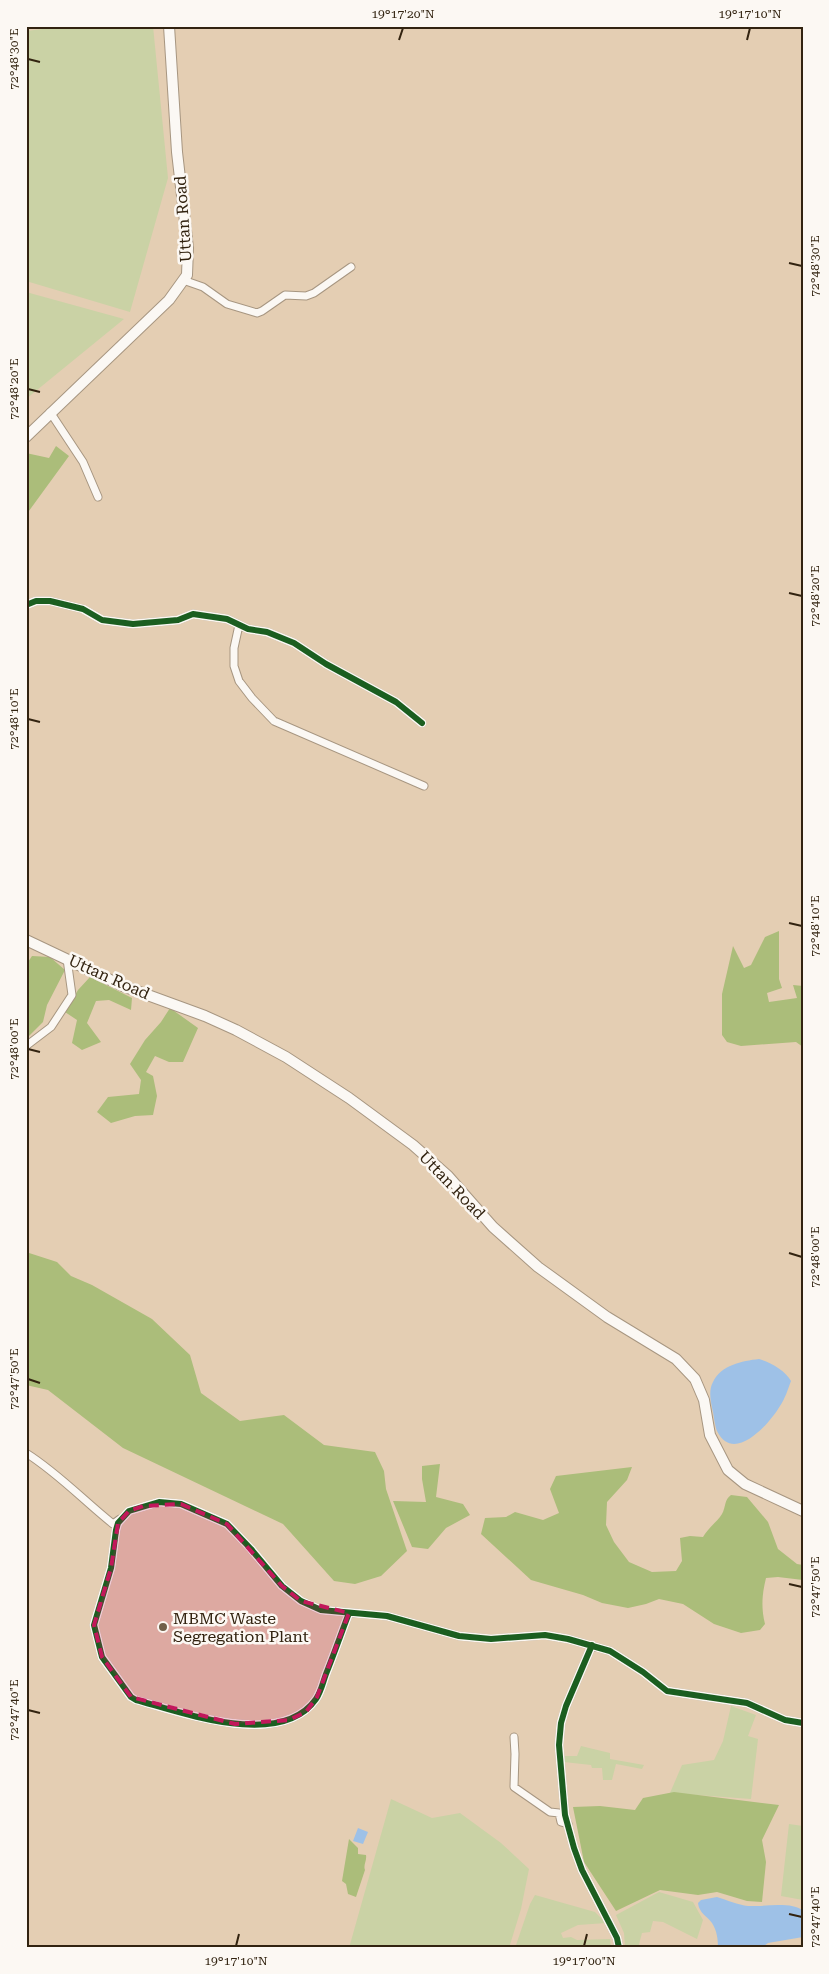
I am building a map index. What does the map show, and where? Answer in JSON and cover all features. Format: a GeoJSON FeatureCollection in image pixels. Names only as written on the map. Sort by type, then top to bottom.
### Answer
{"type":"FeatureCollection","features":[{"type":"Feature","properties":{"kind":"main road","name":"Uttan Road"},"geometry":{"type":"LineString","coordinates":[[26,437],[169,300],[187,275],[188,248],[177,152],[169,26]]}},
{"type":"Feature","properties":{"kind":"main road","name":"Uttan Road"},"geometry":{"type":"LineString","coordinates":[[26,940],[123,986],[205,1016],[286,1057],[349,1098],[413,1145],[448,1176],[493,1227],[538,1267],[607,1317],[676,1359],[695,1379],[704,1400],[710,1435],[728,1470],[745,1484],[803,1511]]}},
{"type":"Feature","properties":{"kind":"street"},"geometry":{"type":"LineString","coordinates":[[183,280],[203,287],[227,304],[257,313],[285,295],[306,296],[314,293],[351,267]]}},
{"type":"Feature","properties":{"kind":"street"},"geometry":{"type":"LineString","coordinates":[[50,412],[83,462],[98,497]]}},
{"type":"Feature","properties":{"kind":"street"},"geometry":{"type":"LineString","coordinates":[[26,605],[36,601],[50,601],[83,609],[102,620],[133,624],[178,620],[193,614],[227,619],[248,629],[267,632],[294,643],[326,664],[396,702],[422,723]]}},
{"type":"Feature","properties":{"kind":"street"},"geometry":{"type":"LineString","coordinates":[[239,624],[234,648],[234,666],[239,680],[252,698],[274,721],[424,786]]}},
{"type":"Feature","properties":{"kind":"street"},"geometry":{"type":"LineString","coordinates":[[26,1046],[51,1026],[72,995],[67,959]]}},
{"type":"Feature","properties":{"kind":"street"},"geometry":{"type":"LineString","coordinates":[[26,1453],[48,1467],[84,1501],[113,1524],[129,1511],[159,1502],[181,1504],[227,1524],[282,1586],[301,1601],[321,1610],[348,1613],[360,1612],[387,1616],[459,1636],[491,1639],[544,1635],[592,1645],[610,1651],[668,1691],[747,1703],[785,1720],[803,1723]]}},
{"type":"Feature","properties":{"kind":"street"},"geometry":{"type":"LineString","coordinates":[[124,1516],[116,1530],[111,1568],[94,1625],[102,1657],[131,1697],[136,1700],[235,1724],[288,1720],[306,1712],[317,1697],[348,1613]]}},
{"type":"Feature","properties":{"kind":"street"},"geometry":{"type":"LineString","coordinates":[[592,1645],[566,1706],[561,1723],[559,1745],[565,1815],[582,1870],[616,1938],[619,1948]]}},
{"type":"Feature","properties":{"kind":"street"},"geometry":{"type":"LineString","coordinates":[[514,1737],[516,1754],[514,1787],[550,1812],[559,1813],[560,1822],[568,1824]]}},
{"type":"Feature","properties":{"kind":"highlighted area"},"geometry":{"type":"Polygon","coordinates":[[[181,1504],[227,1524],[282,1586],[301,1601],[349,1613],[317,1697],[306,1712],[289,1720],[235,1724],[131,1697],[102,1657],[94,1625],[111,1568],[118,1523],[129,1511],[143,1506],[181,1504]]]}},
{"type":"Feature","properties":{"kind":"green space"},"geometry":{"type":"Polygon","coordinates":[[[67,26],[153,26],[168,178],[130,312],[26,281],[26,31],[67,26]]]}},
{"type":"Feature","properties":{"kind":"green space"},"geometry":{"type":"Polygon","coordinates":[[[26,292],[124,319],[26,399],[26,292]]]}},
{"type":"Feature","properties":{"kind":"green space"},"geometry":{"type":"Polygon","coordinates":[[[56,446],[69,456],[26,515],[26,453],[49,458],[56,446]]]}},
{"type":"Feature","properties":{"kind":"green space"},"geometry":{"type":"Polygon","coordinates":[[[779,931],[779,979],[782,988],[767,993],[769,1002],[797,998],[793,985],[803,986],[803,1047],[796,1042],[741,1046],[727,1042],[722,1035],[722,994],[733,946],[744,968],[751,965],[765,937],[779,931]]]}},
{"type":"Feature","properties":{"kind":"green space"},"geometry":{"type":"Polygon","coordinates":[[[32,956],[50,957],[65,970],[47,1005],[43,1022],[26,1039],[26,965],[32,956]]]}},
{"type":"Feature","properties":{"kind":"green space"},"geometry":{"type":"Polygon","coordinates":[[[90,977],[132,998],[131,1010],[109,1000],[96,1001],[87,1023],[101,1042],[82,1050],[72,1043],[77,1020],[65,1012],[78,990],[90,977]]]}},
{"type":"Feature","properties":{"kind":"green space"},"geometry":{"type":"Polygon","coordinates":[[[170,1008],[198,1028],[183,1062],[169,1062],[155,1056],[146,1072],[153,1076],[157,1096],[153,1115],[135,1116],[111,1123],[97,1112],[108,1097],[139,1094],[141,1080],[130,1064],[145,1040],[161,1022],[170,1008]]]}},
{"type":"Feature","properties":{"kind":"green space"},"geometry":{"type":"Polygon","coordinates":[[[26,1252],[57,1262],[71,1276],[92,1285],[152,1319],[190,1355],[201,1393],[240,1421],[284,1415],[324,1445],[375,1452],[384,1471],[386,1489],[407,1551],[381,1576],[355,1584],[334,1581],[283,1524],[123,1448],[48,1390],[26,1385],[26,1252]]]}},
{"type":"Feature","properties":{"kind":"green space"},"geometry":{"type":"Polygon","coordinates":[[[440,1464],[436,1497],[463,1504],[470,1515],[446,1528],[428,1549],[412,1547],[393,1501],[426,1502],[422,1466],[440,1464]]]}},
{"type":"Feature","properties":{"kind":"green space"},"geometry":{"type":"Polygon","coordinates":[[[632,1467],[627,1480],[607,1502],[606,1525],[614,1542],[629,1562],[652,1572],[676,1571],[682,1561],[680,1538],[690,1536],[703,1537],[722,1514],[727,1499],[731,1495],[747,1497],[768,1522],[778,1549],[797,1564],[803,1565],[803,1580],[778,1577],[766,1578],[762,1601],[765,1624],[760,1630],[741,1633],[714,1624],[683,1604],[659,1599],[628,1608],[602,1603],[583,1595],[531,1580],[481,1534],[485,1518],[506,1517],[515,1512],[543,1520],[559,1513],[550,1489],[556,1476],[632,1467]]]}},
{"type":"Feature","properties":{"kind":"green space"},"geometry":{"type":"Polygon","coordinates":[[[731,1706],[756,1715],[748,1736],[758,1739],[751,1799],[670,1793],[682,1765],[714,1760],[723,1741],[731,1706]]]}},
{"type":"Feature","properties":{"kind":"green space"},"geometry":{"type":"Polygon","coordinates":[[[581,1746],[610,1753],[610,1759],[644,1765],[642,1769],[616,1764],[612,1780],[603,1780],[602,1768],[592,1768],[591,1765],[564,1762],[564,1756],[577,1756],[581,1746]]]}},
{"type":"Feature","properties":{"kind":"green space"},"geometry":{"type":"Polygon","coordinates":[[[674,1792],[779,1805],[762,1840],[766,1862],[762,1902],[747,1901],[717,1892],[698,1895],[660,1890],[616,1911],[584,1862],[573,1807],[600,1806],[635,1810],[643,1798],[674,1792]]]}},
{"type":"Feature","properties":{"kind":"green space"},"geometry":{"type":"Polygon","coordinates":[[[391,1799],[432,1818],[460,1813],[501,1843],[529,1869],[521,1909],[509,1948],[349,1948],[391,1799]]]}},
{"type":"Feature","properties":{"kind":"green space"},"geometry":{"type":"Polygon","coordinates":[[[789,1824],[803,1826],[803,1900],[781,1896],[789,1824]]]}},
{"type":"Feature","properties":{"kind":"green space"},"geometry":{"type":"Polygon","coordinates":[[[349,1839],[358,1848],[358,1854],[366,1855],[365,1870],[356,1897],[348,1894],[346,1884],[342,1881],[349,1839]]]}},
{"type":"Feature","properties":{"kind":"green space"},"geometry":{"type":"Polygon","coordinates":[[[659,1892],[693,1902],[703,1920],[697,1939],[663,1922],[653,1921],[650,1932],[642,1933],[638,1948],[625,1947],[624,1933],[616,1915],[659,1892]]]}},
{"type":"Feature","properties":{"kind":"green space"},"geometry":{"type":"Polygon","coordinates":[[[535,1895],[595,1912],[606,1923],[578,1925],[561,1933],[563,1938],[571,1937],[577,1940],[610,1939],[611,1947],[515,1948],[530,1904],[535,1895]]]}},
{"type":"Feature","properties":{"kind":"water"},"geometry":{"type":"Polygon","coordinates":[[[759,1359],[777,1367],[791,1381],[782,1403],[768,1422],[751,1438],[742,1443],[733,1444],[724,1440],[717,1431],[711,1401],[711,1386],[717,1376],[727,1368],[746,1361],[759,1359]]]}},
{"type":"Feature","properties":{"kind":"water"},"geometry":{"type":"Polygon","coordinates":[[[358,1828],[368,1832],[363,1844],[353,1841],[358,1828]]]}},
{"type":"Feature","properties":{"kind":"water"},"geometry":{"type":"Polygon","coordinates":[[[717,1897],[748,1906],[785,1905],[798,1908],[803,1911],[803,1937],[768,1943],[761,1948],[718,1948],[715,1929],[702,1912],[698,1903],[701,1900],[717,1897]]]}},
{"type":"Feature","properties":{"kind":"cycle path"},"geometry":{"type":"LineString","coordinates":[[26,605],[36,601],[50,601],[83,609],[102,620],[133,624],[178,620],[193,614],[227,619],[248,629],[267,632],[294,643],[326,664],[396,702],[422,723]]}},
{"type":"Feature","properties":{"kind":"cycle path"},"geometry":{"type":"LineString","coordinates":[[349,1613],[316,1699],[300,1714],[280,1722],[256,1725],[205,1719],[131,1697],[102,1657],[94,1625],[111,1568],[118,1523],[129,1511],[159,1502],[181,1504],[227,1524],[282,1586],[301,1601],[321,1610],[387,1616],[459,1636],[491,1639],[545,1635],[568,1639],[610,1651],[643,1672],[667,1691],[747,1703],[785,1720],[803,1723]]}},
{"type":"Feature","properties":{"kind":"cycle path"},"geometry":{"type":"LineString","coordinates":[[592,1645],[566,1706],[561,1723],[559,1745],[565,1815],[582,1870],[617,1938],[619,1948]]}},
{"type":"Feature","properties":{"kind":"place","name":"MBMC Waste Segregation Plant"},"geometry":{"type":"Point","coordinates":[163,1627]}}]}
